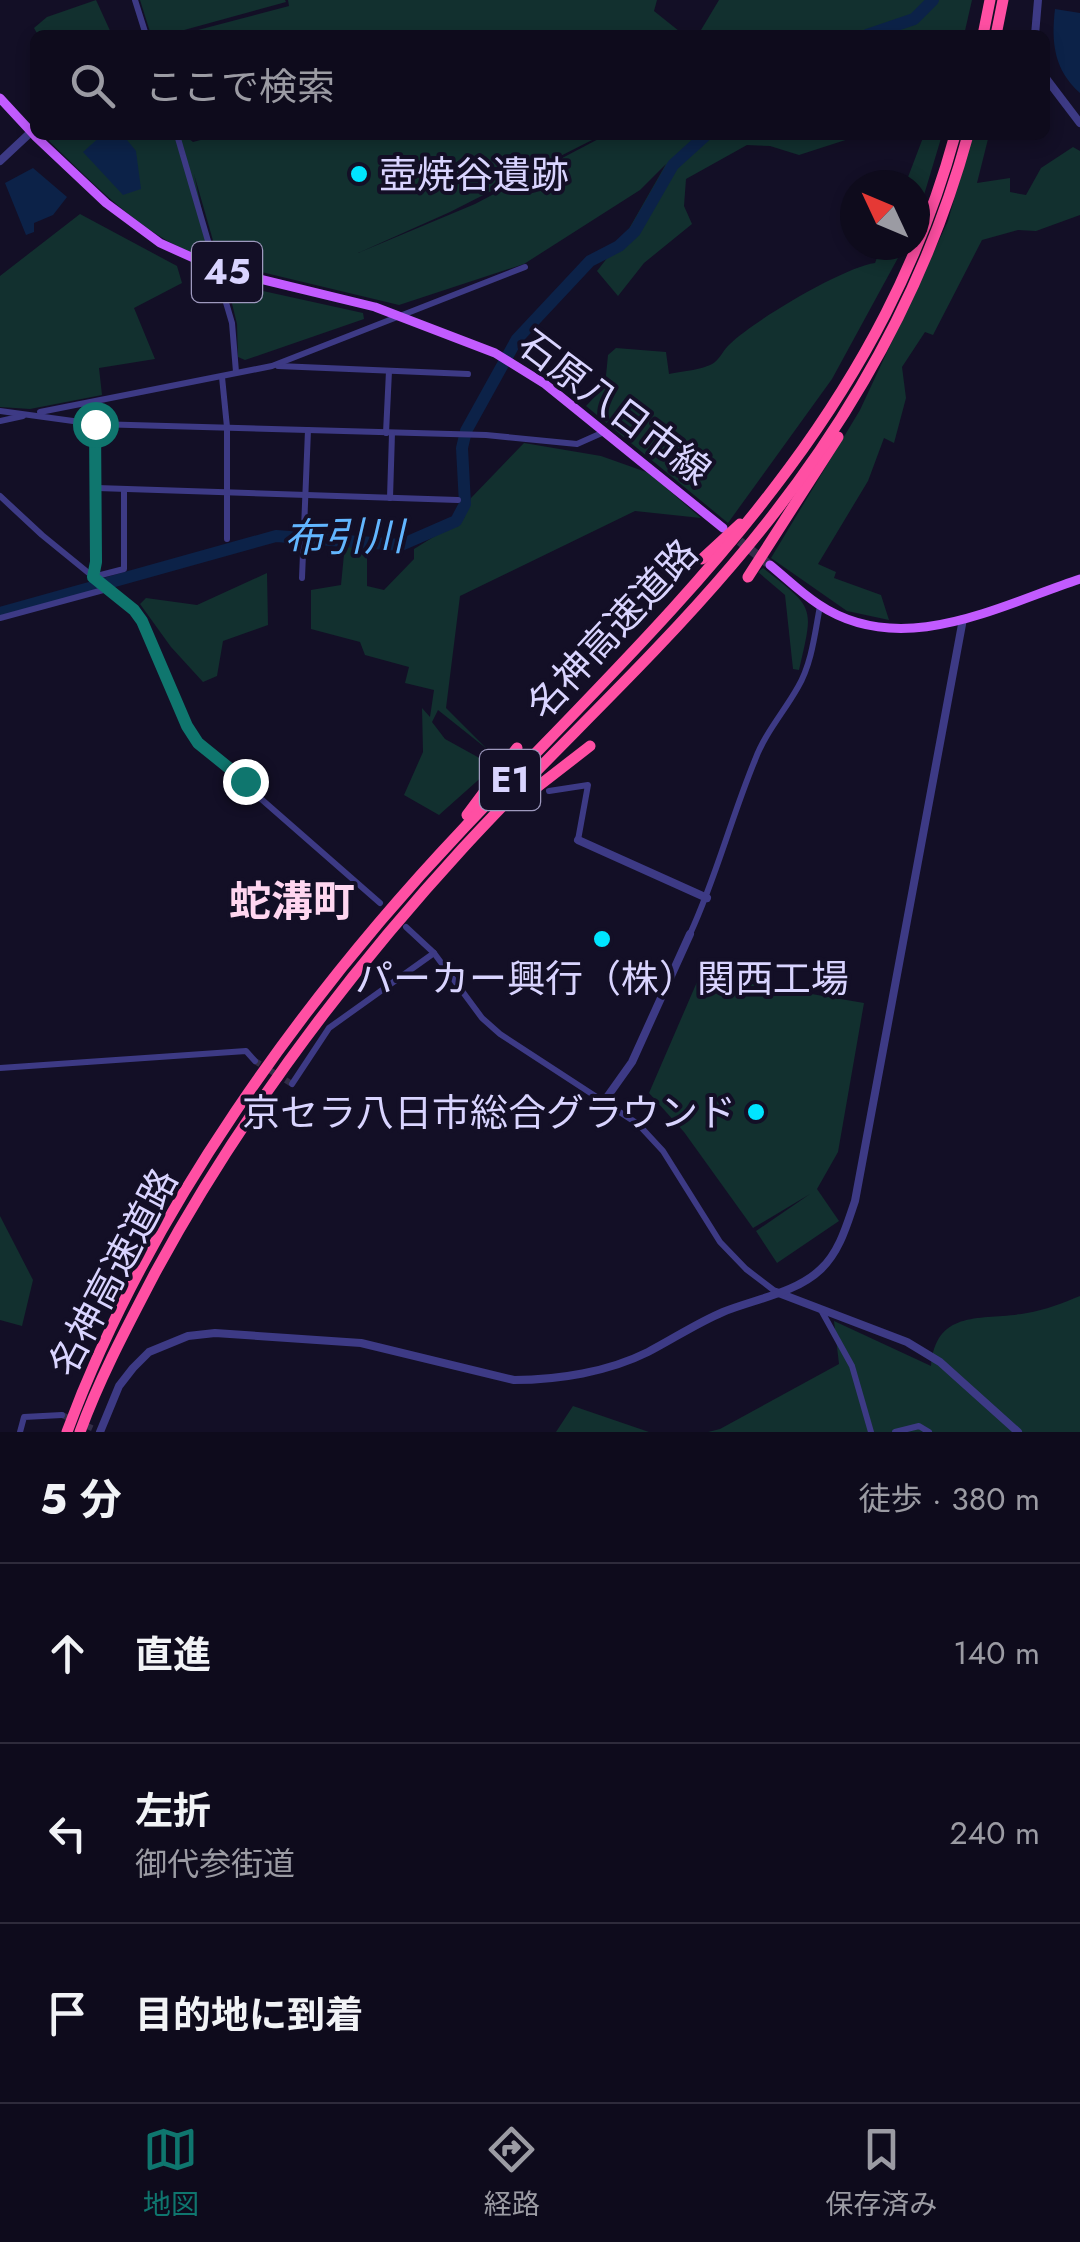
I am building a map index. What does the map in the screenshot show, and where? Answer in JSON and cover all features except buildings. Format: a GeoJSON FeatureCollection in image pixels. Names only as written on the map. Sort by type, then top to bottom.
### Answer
{"type":"FeatureCollection","features":[{"type":"Feature","properties":{"kind":"highway"},"geometry":{"type":"LineString","coordinates":[[983,30],[990,0]]}},
{"type":"Feature","properties":{"kind":"highway"},"geometry":{"type":"LineString","coordinates":[[997,30],[1003,0]]}},
{"type":"Feature","properties":{"kind":"highway","name":"名神高速道路"},"geometry":{"type":"LineString","coordinates":[[67,1432],[125,1300],[194,1178],[276,1056],[399,900],[719,560],[832,410],[876,336],[911,260],[954,140]]}},
{"type":"Feature","properties":{"kind":"highway","name":"名神高速道路"},"geometry":{"type":"LineString","coordinates":[[94,1431],[138,1306],[246,1121],[335,996],[463,848],[652,652],[764,527],[843,417],[904,308],[945,210],[966,140]]}},
{"type":"Feature","properties":{"kind":"highway"},"geometry":{"type":"LineString","coordinates":[[748,577],[832,447],[904,308]]}},
{"type":"Feature","properties":{"kind":"highway"},"geometry":{"type":"LineString","coordinates":[[702,559],[762,506]]}},
{"type":"Feature","properties":{"kind":"highway"},"geometry":{"type":"LineString","coordinates":[[463,848],[590,746]]}},
{"type":"Feature","properties":{"kind":"highway"},"geometry":{"type":"LineString","coordinates":[[399,900],[503,772],[517,748]]}},
{"type":"Feature","properties":{"kind":"main road","name":"石原八日市線"},"geometry":{"type":"LineString","coordinates":[[0,98],[30,131]]}},
{"type":"Feature","properties":{"kind":"main road","name":"石原八日市線"},"geometry":{"type":"LineString","coordinates":[[40,140],[140,230],[218,270],[401,316],[450,333],[506,360],[545,384],[723,528]]}},
{"type":"Feature","properties":{"kind":"main road"},"geometry":{"type":"LineString","coordinates":[[770,565],[820,606],[878,627],[922,628],[964,619],[1080,578]]}},
{"type":"Feature","properties":{"kind":"street"},"geometry":{"type":"LineString","coordinates":[[136,0],[145,30]]}},
{"type":"Feature","properties":{"kind":"street"},"geometry":{"type":"LineString","coordinates":[[1035,30],[1038,0]]}},
{"type":"Feature","properties":{"kind":"street"},"geometry":{"type":"LineString","coordinates":[[1050,84],[1080,123]]}},
{"type":"Feature","properties":{"kind":"street"},"geometry":{"type":"LineString","coordinates":[[0,162],[30,133]]}},
{"type":"Feature","properties":{"kind":"street"},"geometry":{"type":"LineString","coordinates":[[179,140],[232,323],[236,372]]}},
{"type":"Feature","properties":{"kind":"street"},"geometry":{"type":"LineString","coordinates":[[272,366],[526,267]]}},
{"type":"Feature","properties":{"kind":"street"},"geometry":{"type":"LineString","coordinates":[[0,421],[272,366],[468,374]]}},
{"type":"Feature","properties":{"kind":"street"},"geometry":{"type":"LineString","coordinates":[[389,370],[390,498]]}},
{"type":"Feature","properties":{"kind":"street"},"geometry":{"type":"LineString","coordinates":[[222,377],[227,539]]}},
{"type":"Feature","properties":{"kind":"street"},"geometry":{"type":"LineString","coordinates":[[0,411],[95,424],[466,434],[577,444],[605,431]]}},
{"type":"Feature","properties":{"kind":"street"},"geometry":{"type":"LineString","coordinates":[[95,424],[96,562],[101,583]]}},
{"type":"Feature","properties":{"kind":"street"},"geometry":{"type":"LineString","coordinates":[[302,578],[308,430]]}},
{"type":"Feature","properties":{"kind":"street"},"geometry":{"type":"LineString","coordinates":[[97,488],[458,500]]}},
{"type":"Feature","properties":{"kind":"street"},"geometry":{"type":"LineString","coordinates":[[0,618],[101,583],[124,569],[124,489]]}},
{"type":"Feature","properties":{"kind":"street"},"geometry":{"type":"LineString","coordinates":[[0,496],[134,610],[198,743],[380,903]]}},
{"type":"Feature","properties":{"kind":"street"},"geometry":{"type":"LineString","coordinates":[[604,1100],[632,1062],[707,898],[755,758],[800,685],[810,658],[820,606]]}},
{"type":"Feature","properties":{"kind":"street"},"geometry":{"type":"LineString","coordinates":[[94,1431],[133,1368],[149,1352],[188,1336],[214,1333],[361,1343],[514,1380],[538,1380],[587,1373],[645,1353],[719,1314],[800,1284],[821,1268],[843,1236],[856,1200],[964,619]]}},
{"type":"Feature","properties":{"kind":"street"},"geometry":{"type":"LineString","coordinates":[[549,791],[588,785],[578,840],[707,898]]}},
{"type":"Feature","properties":{"kind":"street"},"geometry":{"type":"LineString","coordinates":[[406,927],[434,953],[482,1018],[500,1034],[638,1124],[663,1150],[720,1242],[746,1269],[776,1292],[907,1342],[940,1362],[1018,1432]]}},
{"type":"Feature","properties":{"kind":"street"},"geometry":{"type":"LineString","coordinates":[[292,1084],[330,1028],[434,953]]}},
{"type":"Feature","properties":{"kind":"street"},"geometry":{"type":"LineString","coordinates":[[0,1068],[246,1051],[255,1061]]}},
{"type":"Feature","properties":{"kind":"street"},"geometry":{"type":"LineString","coordinates":[[821,1310],[852,1366],[871,1432]]}},
{"type":"Feature","properties":{"kind":"street"},"geometry":{"type":"LineString","coordinates":[[20,1432],[24,1416],[62,1415]]}},
{"type":"Feature","properties":{"kind":"street"},"geometry":{"type":"LineString","coordinates":[[895,1432],[920,1426],[929,1432]]}},
{"type":"Feature","properties":{"kind":"green space"},"geometry":{"type":"Polygon","coordinates":[[[96,0],[110,30],[35,30],[47,17],[96,0]]]}},
{"type":"Feature","properties":{"kind":"green space"},"geometry":{"type":"Polygon","coordinates":[[[140,0],[286,2],[184,30],[149,30],[140,0]]]}},
{"type":"Feature","properties":{"kind":"green space"},"geometry":{"type":"Polygon","coordinates":[[[288,0],[657,0],[654,11],[678,30],[198,30],[289,6],[288,0]]]}},
{"type":"Feature","properties":{"kind":"green space"},"geometry":{"type":"Polygon","coordinates":[[[719,0],[972,0],[965,30],[701,30],[719,0]]]}},
{"type":"Feature","properties":{"kind":"green space"},"geometry":{"type":"Polygon","coordinates":[[[592,140],[450,212],[358,253],[475,204],[597,140],[846,140],[799,155],[770,146],[747,145],[686,179],[684,206],[692,224],[644,263],[618,296],[597,271],[626,234],[666,164],[640,190],[524,264],[399,305],[220,265],[194,174],[213,261],[189,252],[124,211],[49,141],[592,140]]]}},
{"type":"Feature","properties":{"kind":"green space"},"geometry":{"type":"Polygon","coordinates":[[[922,140],[940,140],[930,175],[930,170],[911,170],[922,140]]]}},
{"type":"Feature","properties":{"kind":"green space"},"geometry":{"type":"Polygon","coordinates":[[[971,140],[988,140],[977,183],[1010,178],[1010,192],[1026,195],[1041,168],[1073,147],[1080,151],[1080,215],[1036,231],[1018,230],[982,240],[933,335],[925,332],[902,367],[906,398],[894,443],[884,438],[868,481],[818,564],[836,572],[834,578],[881,595],[889,620],[847,611],[771,558],[860,410],[948,221],[971,140]]]}},
{"type":"Feature","properties":{"kind":"green space"},"geometry":{"type":"Polygon","coordinates":[[[80,214],[177,266],[182,283],[134,308],[155,359],[99,368],[102,395],[30,409],[0,407],[0,276],[80,214]]]}},
{"type":"Feature","properties":{"kind":"green space"},"geometry":{"type":"Polygon","coordinates":[[[897,260],[832,379],[728,523],[586,406],[605,386],[608,355],[616,348],[666,352],[669,374],[705,367],[778,309],[842,274],[897,260]]]}},
{"type":"Feature","properties":{"kind":"green space"},"geometry":{"type":"Polygon","coordinates":[[[227,283],[363,313],[364,319],[245,360],[238,357],[237,324],[227,283]]]}},
{"type":"Feature","properties":{"kind":"green space"},"geometry":{"type":"Polygon","coordinates":[[[524,443],[601,456],[649,473],[701,518],[635,511],[460,596],[446,708],[487,749],[438,710],[432,722],[445,739],[494,766],[439,815],[404,795],[423,752],[422,708],[430,717],[434,690],[405,683],[409,667],[365,655],[360,642],[311,629],[311,590],[341,585],[345,544],[367,546],[367,586],[384,590],[414,559],[414,549],[464,518],[471,498],[524,443]]]}},
{"type":"Feature","properties":{"kind":"green space"},"geometry":{"type":"Polygon","coordinates":[[[763,568],[793,592],[806,610],[807,632],[799,670],[793,669],[785,595],[758,572],[763,568]]]}},
{"type":"Feature","properties":{"kind":"green space"},"geometry":{"type":"Polygon","coordinates":[[[267,573],[268,625],[223,641],[217,676],[203,682],[140,604],[146,598],[197,605],[267,573]]]}},
{"type":"Feature","properties":{"kind":"green space","name":"京セラ八日市総合グラウンド"},"geometry":{"type":"Polygon","coordinates":[[[700,975],[864,1003],[838,1152],[817,1189],[839,1221],[777,1263],[756,1231],[810,1194],[753,1228],[684,1132],[649,1093],[700,975]]]}},
{"type":"Feature","properties":{"kind":"green space"},"geometry":{"type":"Polygon","coordinates":[[[0,1216],[33,1280],[22,1326],[0,1320],[0,1216]]]}},
{"type":"Feature","properties":{"kind":"green space"},"geometry":{"type":"Polygon","coordinates":[[[1080,1296],[1080,1432],[708,1432],[839,1364],[834,1321],[931,1366],[935,1347],[952,1325],[1034,1312],[1080,1296]]]}},
{"type":"Feature","properties":{"kind":"green space"},"geometry":{"type":"Polygon","coordinates":[[[573,1406],[649,1432],[556,1432],[573,1406]]]}},
{"type":"Feature","properties":{"kind":"water"},"geometry":{"type":"Polygon","coordinates":[[[1055,9],[1080,13],[1080,93],[1065,75],[1056,55],[1055,9]]]}},
{"type":"Feature","properties":{"kind":"water"},"geometry":{"type":"Polygon","coordinates":[[[96,140],[127,140],[136,151],[141,189],[123,195],[83,152],[96,140]]]}},
{"type":"Feature","properties":{"kind":"water"},"geometry":{"type":"Polygon","coordinates":[[[33,168],[67,197],[53,215],[34,223],[34,232],[26,235],[5,183],[33,168]]]}},
{"type":"Feature","properties":{"kind":"waterway","name":"布引川"},"geometry":{"type":"LineString","coordinates":[[882,30],[914,19],[933,0]]}},
{"type":"Feature","properties":{"kind":"waterway","name":"布引川"},"geometry":{"type":"LineString","coordinates":[[0,613],[276,536],[401,545],[456,521],[465,504],[462,448],[466,431],[517,339],[590,261],[619,246],[635,231],[673,165],[700,140]]}},
{"type":"Feature","properties":{"kind":"tunnel"},"geometry":{"type":"LineString","coordinates":[[729,533],[770,565]]}},
{"type":"Feature","properties":{"kind":"tunnel"},"geometry":{"type":"LineString","coordinates":[[485,753],[519,773]]}},
{"type":"Feature","properties":{"kind":"tunnel"},"geometry":{"type":"LineString","coordinates":[[255,1061],[292,1084]]}},
{"type":"Feature","properties":{"kind":"tunnel"},"geometry":{"type":"LineString","coordinates":[[62,1415],[94,1429]]}},
{"type":"Feature","properties":{"kind":"place","name":"壺焼谷遺跡"},"geometry":{"type":"Point","coordinates":[359,174]}},
{"type":"Feature","properties":{"kind":"place","name":"パーカー興行（株）関西工場"},"geometry":{"type":"Point","coordinates":[602,939]}},
{"type":"Feature","properties":{"kind":"place","name":"京セラ八日市総合グラウンド"},"geometry":{"type":"Point","coordinates":[756,1112]}},
{"type":"Feature","properties":{"kind":"district","name":"蛇溝町"},"geometry":{"type":"Point","coordinates":[292,901]}},
{"type":"Feature","properties":{"kind":"route"},"geometry":{"type":"LineString","coordinates":[[95,424],[93,577],[142,621],[198,743],[245,781]]}}]}
